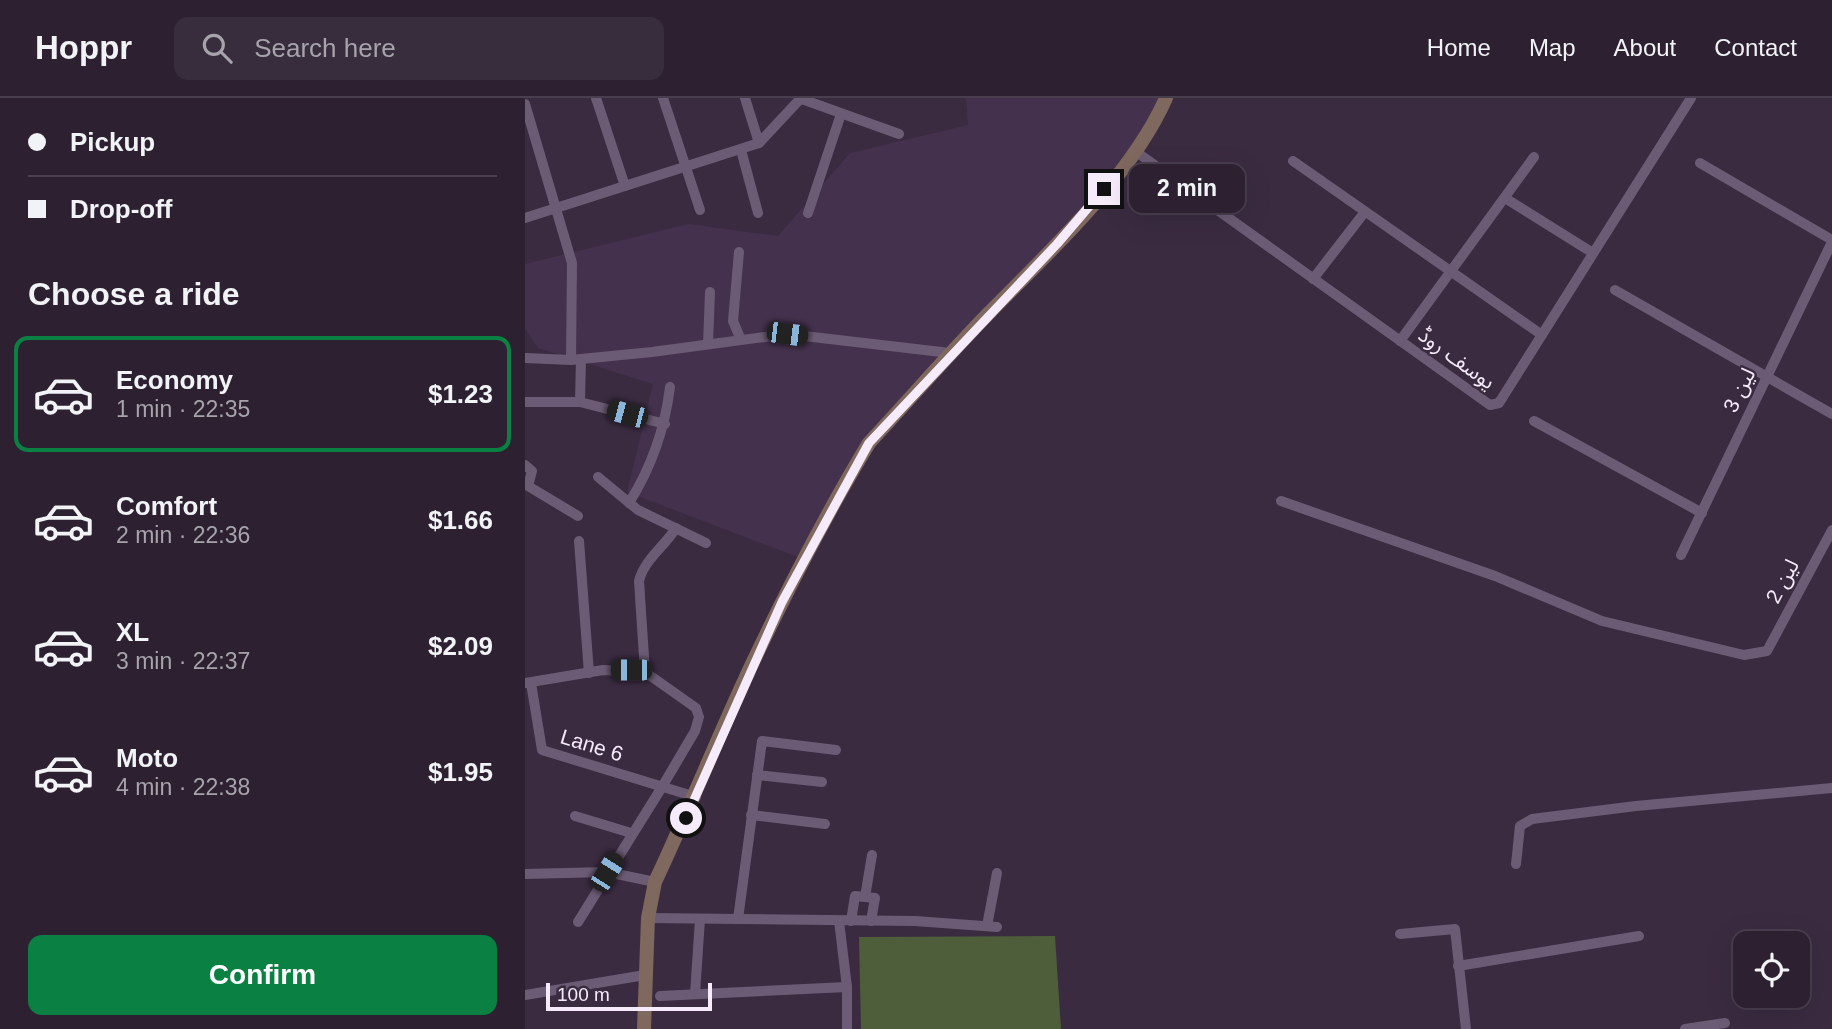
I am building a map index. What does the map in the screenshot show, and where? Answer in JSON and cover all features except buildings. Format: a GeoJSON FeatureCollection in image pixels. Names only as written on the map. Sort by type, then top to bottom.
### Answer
{"type":"FeatureCollection","features":[{"type":"Feature","properties":{"kind":"main road"},"geometry":{"type":"LineString","coordinates":[[644,1029],[648,918],[655,883],[696,797],[751,666],[803,559],[852,471],[869,443],[950,353],[1057,244],[1151,131],[1166,98]]}},
{"type":"Feature","properties":{"kind":"street"},"geometry":{"type":"LineString","coordinates":[[596,98],[625,186]]}},
{"type":"Feature","properties":{"kind":"street"},"geometry":{"type":"LineString","coordinates":[[663,98],[700,210]]}},
{"type":"Feature","properties":{"kind":"street"},"geometry":{"type":"LineString","coordinates":[[745,98],[759,143]]}},
{"type":"Feature","properties":{"kind":"street","name":"یوسف روڈ"},"geometry":{"type":"LineString","coordinates":[[1135,151],[1490,405],[1499,403],[1691,98]]}},
{"type":"Feature","properties":{"kind":"street"},"geometry":{"type":"LineString","coordinates":[[525,218],[759,143],[800,99],[899,134]]}},
{"type":"Feature","properties":{"kind":"street"},"geometry":{"type":"LineString","coordinates":[[525,104],[572,263],[580,402]]}},
{"type":"Feature","properties":{"kind":"street"},"geometry":{"type":"LineString","coordinates":[[808,213],[841,114]]}},
{"type":"Feature","properties":{"kind":"street"},"geometry":{"type":"LineString","coordinates":[[741,150],[758,213]]}},
{"type":"Feature","properties":{"kind":"street"},"geometry":{"type":"LineString","coordinates":[[1400,341],[1534,157]]}},
{"type":"Feature","properties":{"kind":"street"},"geometry":{"type":"LineString","coordinates":[[1293,161],[1542,335]]}},
{"type":"Feature","properties":{"kind":"street"},"geometry":{"type":"LineString","coordinates":[[1700,163],[1832,241]]}},
{"type":"Feature","properties":{"kind":"street"},"geometry":{"type":"LineString","coordinates":[[1505,198],[1593,253]]}},
{"type":"Feature","properties":{"kind":"street"},"geometry":{"type":"LineString","coordinates":[[1313,279],[1364,213]]}},
{"type":"Feature","properties":{"kind":"street","name":"لین 3"},"geometry":{"type":"LineString","coordinates":[[1681,555],[1832,241]]}},
{"type":"Feature","properties":{"kind":"street"},"geometry":{"type":"LineString","coordinates":[[739,252],[733,321],[741,340]]}},
{"type":"Feature","properties":{"kind":"street"},"geometry":{"type":"LineString","coordinates":[[1615,290],[1832,414]]}},
{"type":"Feature","properties":{"kind":"street"},"geometry":{"type":"LineString","coordinates":[[708,345],[710,292]]}},
{"type":"Feature","properties":{"kind":"street"},"geometry":{"type":"LineString","coordinates":[[525,358],[576,359],[787,334],[950,353]]}},
{"type":"Feature","properties":{"kind":"street"},"geometry":{"type":"LineString","coordinates":[[629,503],[640,486],[665,424],[670,387]]}},
{"type":"Feature","properties":{"kind":"street"},"geometry":{"type":"LineString","coordinates":[[525,402],[580,402],[665,424]]}},
{"type":"Feature","properties":{"kind":"street"},"geometry":{"type":"LineString","coordinates":[[1534,421],[1702,513]]}},
{"type":"Feature","properties":{"kind":"street"},"geometry":{"type":"LineString","coordinates":[[525,465],[531,471],[528,486],[578,516]]}},
{"type":"Feature","properties":{"kind":"street"},"geometry":{"type":"LineString","coordinates":[[598,477],[629,503],[706,542]]}},
{"type":"Feature","properties":{"kind":"street","name":"لین 2"},"geometry":{"type":"LineString","coordinates":[[1280,502],[1495,576],[1602,621],[1638,632],[1744,655],[1767,651],[1832,530]]}},
{"type":"Feature","properties":{"kind":"street"},"geometry":{"type":"LineString","coordinates":[[645,672],[639,581],[642,569],[662,551],[676,528]]}},
{"type":"Feature","properties":{"kind":"street"},"geometry":{"type":"LineString","coordinates":[[579,541],[589,673]]}},
{"type":"Feature","properties":{"kind":"street"},"geometry":{"type":"LineString","coordinates":[[528,683],[589,673],[645,672],[696,708],[699,717],[695,731],[662,787],[631,832],[578,922]]}},
{"type":"Feature","properties":{"kind":"street","name":"Lane 6"},"geometry":{"type":"LineString","coordinates":[[528,683],[542,750],[696,797]]}},
{"type":"Feature","properties":{"kind":"street"},"geometry":{"type":"LineString","coordinates":[[738,919],[762,741],[836,750]]}},
{"type":"Feature","properties":{"kind":"street"},"geometry":{"type":"LineString","coordinates":[[757,775],[822,782]]}},
{"type":"Feature","properties":{"kind":"street"},"geometry":{"type":"LineString","coordinates":[[1516,864],[1520,826],[1532,820],[1636,806],[1832,788]]}},
{"type":"Feature","properties":{"kind":"street"},"geometry":{"type":"LineString","coordinates":[[751,815],[825,824]]}},
{"type":"Feature","properties":{"kind":"street"},"geometry":{"type":"LineString","coordinates":[[575,816],[631,832]]}},
{"type":"Feature","properties":{"kind":"street"},"geometry":{"type":"LineString","coordinates":[[865,897],[872,855]]}},
{"type":"Feature","properties":{"kind":"street"},"geometry":{"type":"LineString","coordinates":[[525,874],[607,872],[655,883]]}},
{"type":"Feature","properties":{"kind":"street"},"geometry":{"type":"LineString","coordinates":[[648,918],[871,921],[992,927],[997,873]]}},
{"type":"Feature","properties":{"kind":"street"},"geometry":{"type":"LineString","coordinates":[[851,921],[855,896],[874,898],[871,921]]}},
{"type":"Feature","properties":{"kind":"street"},"geometry":{"type":"LineString","coordinates":[[695,994],[700,919]]}},
{"type":"Feature","properties":{"kind":"street"},"geometry":{"type":"LineString","coordinates":[[839,921],[847,987],[847,1029]]}},
{"type":"Feature","properties":{"kind":"street"},"geometry":{"type":"LineString","coordinates":[[1401,934],[1452,927],[1456,934],[1466,1029]]}},
{"type":"Feature","properties":{"kind":"street"},"geometry":{"type":"LineString","coordinates":[[1458,966],[1639,936]]}},
{"type":"Feature","properties":{"kind":"street"},"geometry":{"type":"LineString","coordinates":[[527,998],[645,975]]}},
{"type":"Feature","properties":{"kind":"street"},"geometry":{"type":"LineString","coordinates":[[660,996],[847,987]]}},
{"type":"Feature","properties":{"kind":"street"},"geometry":{"type":"LineString","coordinates":[[1685,1029],[1725,1023]]}},
{"type":"Feature","properties":{"kind":"shaded area"},"geometry":{"type":"Polygon","coordinates":[[[966,98],[1166,98],[1152,131],[1057,244],[867,441],[803,559],[627,492],[653,384],[538,348],[525,329],[525,264],[688,224],[778,236],[850,153],[968,125],[966,98]]]}},
{"type":"Feature","properties":{"kind":"green space"},"geometry":{"type":"Polygon","coordinates":[[[1055,936],[1061,1029],[861,1029],[859,937],[1055,936]]]}},
{"type":"Feature","properties":{"kind":"route"},"geometry":{"type":"LineString","coordinates":[[686,818],[751,666],[782,602],[803,559],[869,443],[950,353],[1057,244],[1104,189]]}}]}
